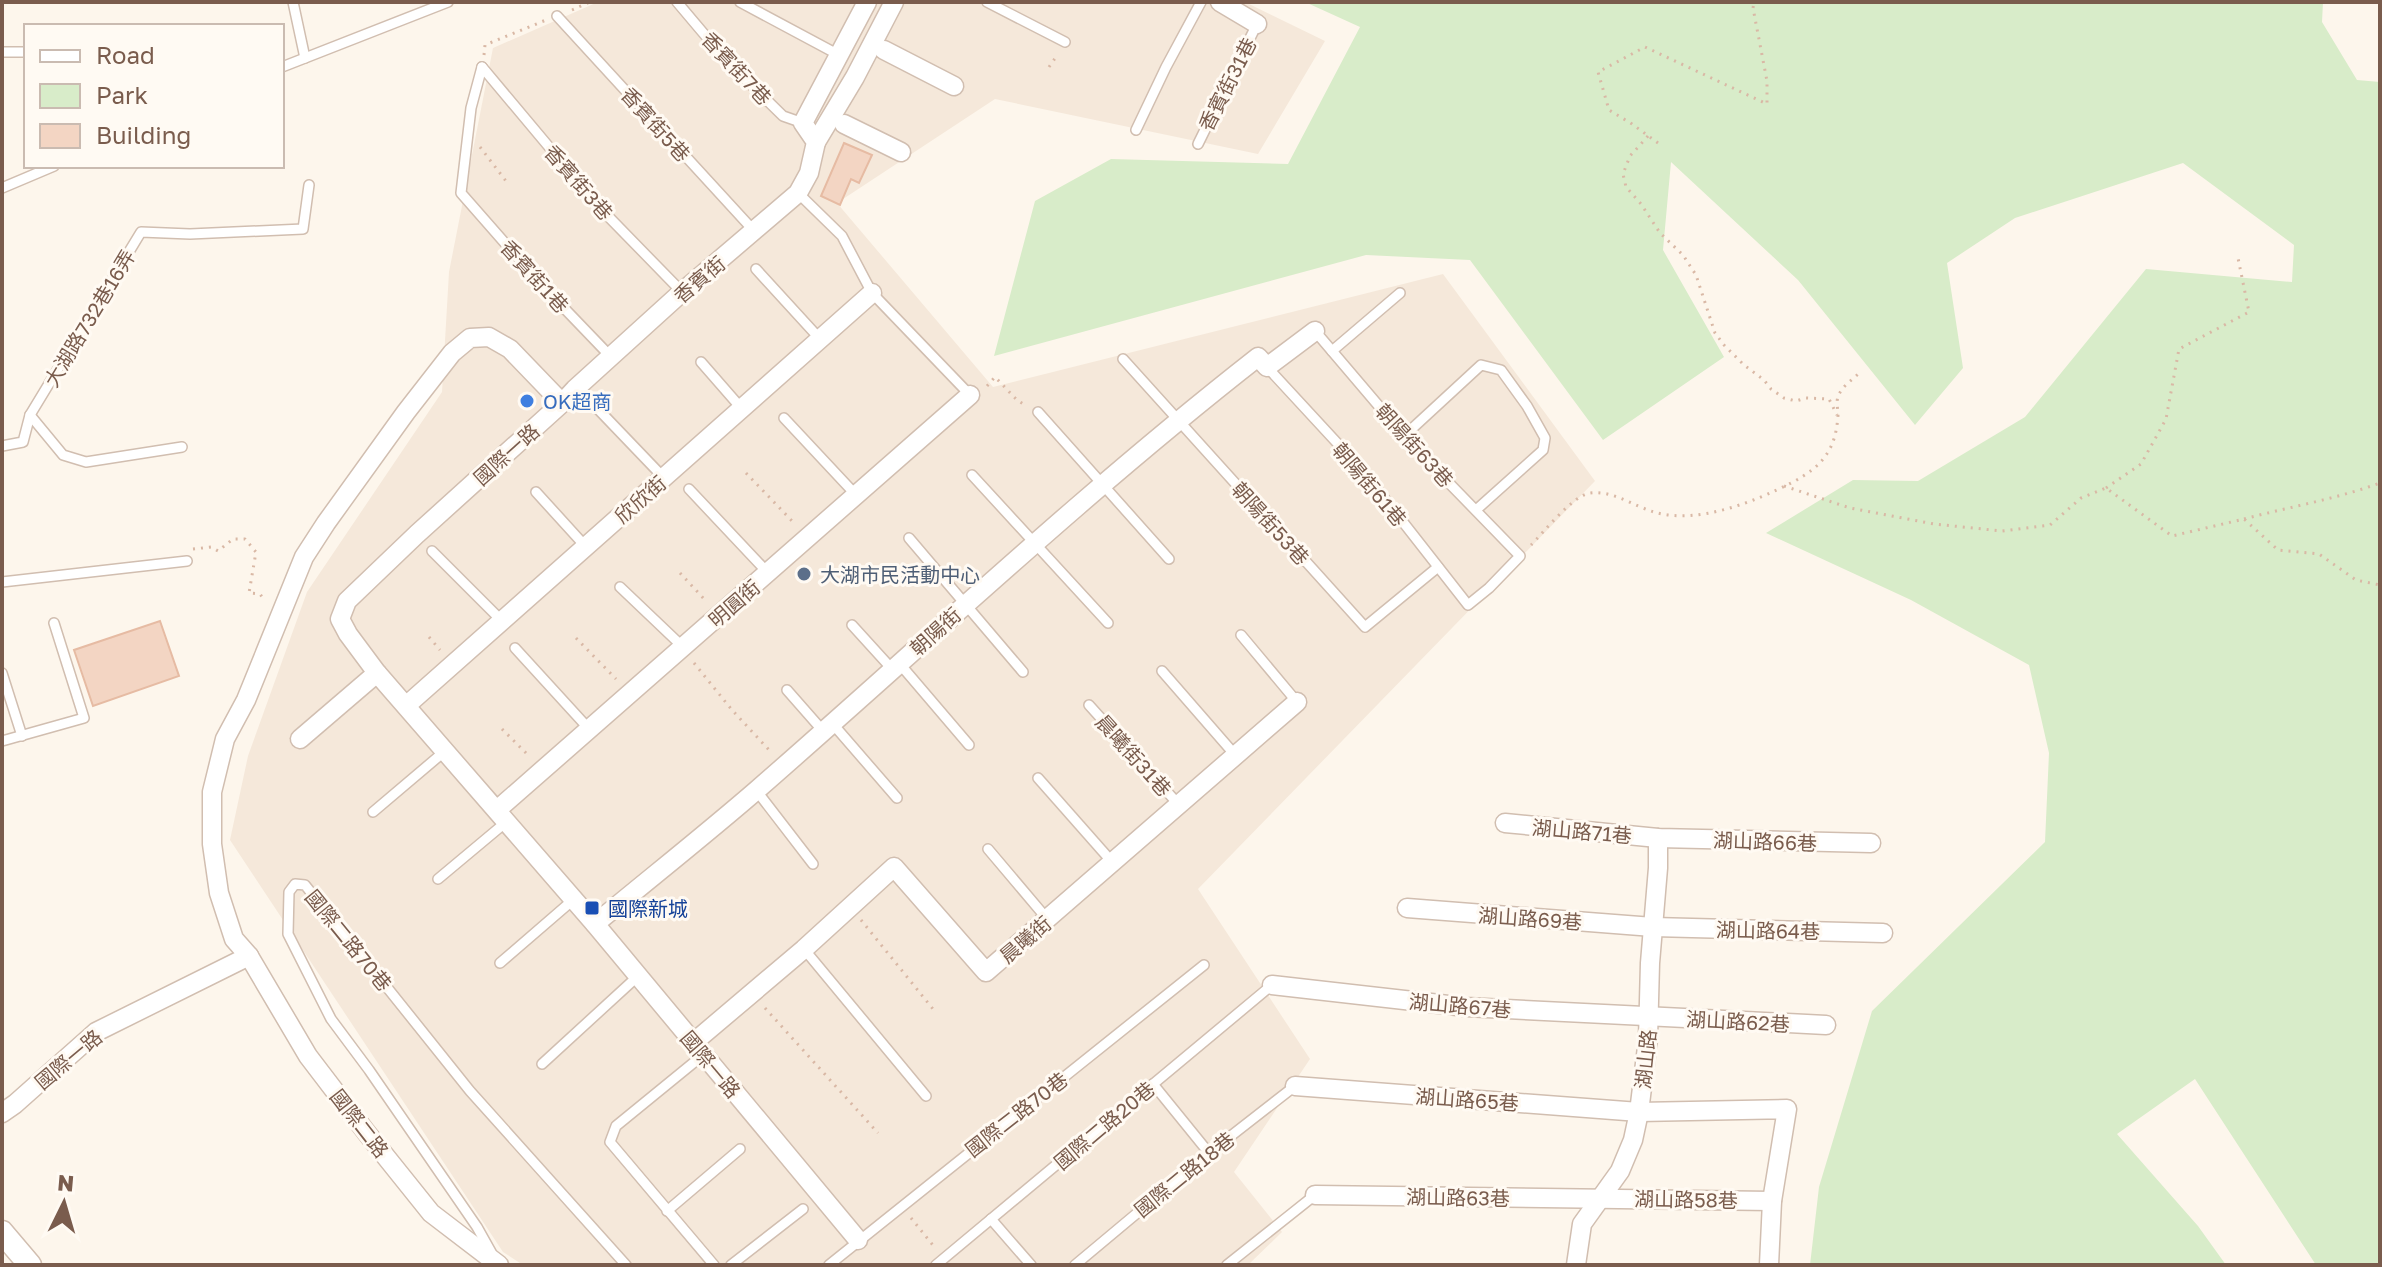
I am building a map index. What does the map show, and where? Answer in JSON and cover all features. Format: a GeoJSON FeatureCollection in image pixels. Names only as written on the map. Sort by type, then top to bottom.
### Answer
{"type":"FeatureCollection","features":[{"type":"Feature","properties":{"kind":"street"},"geometry":{"type":"LineString","coordinates":[[816,142],[803,123],[867,2]]}},
{"type":"Feature","properties":{"kind":"street","name":"香賓街"},"geometry":{"type":"LineString","coordinates":[[562,403],[682,292],[798,193],[809,173],[816,142],[894,2]]}},
{"type":"Feature","properties":{"kind":"street"},"geometry":{"type":"LineString","coordinates":[[1220,2],[1257,24]]}},
{"type":"Feature","properties":{"kind":"street"},"geometry":{"type":"LineString","coordinates":[[884,50],[954,86]]}},
{"type":"Feature","properties":{"kind":"street"},"geometry":{"type":"LineString","coordinates":[[844,124],[901,152]]}},
{"type":"Feature","properties":{"kind":"street","name":"欣欣街"},"geometry":{"type":"LineString","coordinates":[[407,705],[872,293]]}},
{"type":"Feature","properties":{"kind":"street","name":"朝陽街"},"geometry":{"type":"LineString","coordinates":[[595,924],[784,766],[1178,419],[1258,357],[1267,367],[1315,331]]}},
{"type":"Feature","properties":{"kind":"street"},"geometry":{"type":"LineString","coordinates":[[249,956],[234,939],[219,893],[212,844],[212,792],[225,739],[246,700],[304,557],[406,412],[452,353],[470,338],[489,337],[510,349],[562,403]]}},
{"type":"Feature","properties":{"kind":"street","name":"明圓街"},"geometry":{"type":"LineString","coordinates":[[501,817],[544,769],[970,395]]}},
{"type":"Feature","properties":{"kind":"street","name":"國際一路"},"geometry":{"type":"LineString","coordinates":[[562,403],[347,601],[340,619],[377,673],[595,924],[858,1240]]}},
{"type":"Feature","properties":{"kind":"street"},"geometry":{"type":"LineString","coordinates":[[300,739],[377,673]]}},
{"type":"Feature","properties":{"kind":"street","name":"晨曦街"},"geometry":{"type":"LineString","coordinates":[[698,1049],[751,994],[894,867],[986,972],[1297,702]]}},
{"type":"Feature","properties":{"kind":"street","name":"湖山路71巷"},"geometry":{"type":"LineString","coordinates":[[1505,823],[1658,838]]}},
{"type":"Feature","properties":{"kind":"street","name":"湖山路66巷"},"geometry":{"type":"LineString","coordinates":[[1658,838],[1871,843]]}},
{"type":"Feature","properties":{"kind":"street","name":"湖山路"},"geometry":{"type":"LineString","coordinates":[[1576,1265],[1582,1224],[1620,1171],[1633,1140],[1639,1112],[1649,1016],[1658,838]]}},
{"type":"Feature","properties":{"kind":"street","name":"湖山路69巷"},"geometry":{"type":"LineString","coordinates":[[1407,908],[1653,927]]}},
{"type":"Feature","properties":{"kind":"street","name":"湖山路64巷"},"geometry":{"type":"LineString","coordinates":[[1653,927],[1883,933]]}},
{"type":"Feature","properties":{"kind":"street","name":"國際一路"},"geometry":{"type":"LineString","coordinates":[[2,1113],[96,1032],[249,956]]}},
{"type":"Feature","properties":{"kind":"street","name":"國際二路"},"geometry":{"type":"LineString","coordinates":[[249,956],[308,1056],[375,1144],[431,1213],[498,1264]]}},
{"type":"Feature","properties":{"kind":"street","name":"湖山路67巷"},"geometry":{"type":"LineString","coordinates":[[1272,985],[1466,1007],[1649,1016]]}},
{"type":"Feature","properties":{"kind":"street","name":"湖山路62巷"},"geometry":{"type":"LineString","coordinates":[[1649,1016],[1826,1025]]}},
{"type":"Feature","properties":{"kind":"street","name":"湖山路65巷"},"geometry":{"type":"LineString","coordinates":[[1295,1086],[1639,1112],[1787,1109],[1772,1201]]}},
{"type":"Feature","properties":{"kind":"street","name":"湖山路63巷"},"geometry":{"type":"LineString","coordinates":[[1315,1195],[1601,1198]]}},
{"type":"Feature","properties":{"kind":"street","name":"湖山路58巷"},"geometry":{"type":"LineString","coordinates":[[1601,1198],[1772,1201]]}},
{"type":"Feature","properties":{"kind":"street"},"geometry":{"type":"LineString","coordinates":[[1769,1265],[1772,1201]]}},
{"type":"Feature","properties":{"kind":"street"},"geometry":{"type":"LineString","coordinates":[[2,1232],[30,1265]]}},
{"type":"Feature","properties":{"kind":"lane"},"geometry":{"type":"LineString","coordinates":[[293,2],[305,58]]}},
{"type":"Feature","properties":{"kind":"lane"},"geometry":{"type":"LineString","coordinates":[[284,66],[448,2]]}},
{"type":"Feature","properties":{"kind":"lane","name":"香賓街7巷"},"geometry":{"type":"LineString","coordinates":[[677,2],[726,60],[783,116],[803,123]]}},
{"type":"Feature","properties":{"kind":"lane"},"geometry":{"type":"LineString","coordinates":[[740,2],[839,55]]}},
{"type":"Feature","properties":{"kind":"lane"},"geometry":{"type":"LineString","coordinates":[[987,2],[1065,42]]}},
{"type":"Feature","properties":{"kind":"lane"},"geometry":{"type":"LineString","coordinates":[[1136,130],[1201,2]]}},
{"type":"Feature","properties":{"kind":"lane","name":"香賓街5巷"},"geometry":{"type":"LineString","coordinates":[[557,16],[755,232]]}},
{"type":"Feature","properties":{"kind":"lane","name":"香賓街31巷"},"geometry":{"type":"LineString","coordinates":[[1198,144],[1257,24]]}},
{"type":"Feature","properties":{"kind":"lane"},"geometry":{"type":"LineString","coordinates":[[2,52],[24,52]]}},
{"type":"Feature","properties":{"kind":"lane"},"geometry":{"type":"LineString","coordinates":[[468,131],[482,67]]}},
{"type":"Feature","properties":{"kind":"lane","name":"香賓街3巷"},"geometry":{"type":"LineString","coordinates":[[482,67],[601,209],[682,292]]}},
{"type":"Feature","properties":{"kind":"lane","name":"香賓街1巷"},"geometry":{"type":"LineString","coordinates":[[468,131],[461,193],[539,282],[612,358]]}},
{"type":"Feature","properties":{"kind":"lane"},"geometry":{"type":"LineString","coordinates":[[2,188],[49,168]]}},
{"type":"Feature","properties":{"kind":"lane","name":"大湖路732巷16弄"},"geometry":{"type":"LineString","coordinates":[[2,446],[23,442],[30,415],[141,232],[190,234],[303,229],[309,185]]}},
{"type":"Feature","properties":{"kind":"lane"},"geometry":{"type":"LineString","coordinates":[[798,193],[842,236],[872,293],[970,395]]}},
{"type":"Feature","properties":{"kind":"lane"},"geometry":{"type":"LineString","coordinates":[[756,269],[820,339]]}},
{"type":"Feature","properties":{"kind":"lane"},"geometry":{"type":"LineString","coordinates":[[1332,351],[1400,293]]}},
{"type":"Feature","properties":{"kind":"lane","name":"朝陽街63巷"},"geometry":{"type":"LineString","coordinates":[[1315,331],[1404,436],[1520,556]]}},
{"type":"Feature","properties":{"kind":"lane","name":"朝陽街53巷"},"geometry":{"type":"LineString","coordinates":[[1123,359],[1365,627],[1438,567]]}},
{"type":"Feature","properties":{"kind":"lane"},"geometry":{"type":"LineString","coordinates":[[701,362],[742,409]]}},
{"type":"Feature","properties":{"kind":"lane"},"geometry":{"type":"LineString","coordinates":[[1404,436],[1481,365],[1501,370],[1545,438],[1543,450],[1476,510]]}},
{"type":"Feature","properties":{"kind":"lane","name":"朝陽街61巷"},"geometry":{"type":"LineString","coordinates":[[1267,367],[1363,471],[1468,605],[1520,556]]}},
{"type":"Feature","properties":{"kind":"lane"},"geometry":{"type":"LineString","coordinates":[[595,406],[664,478]]}},
{"type":"Feature","properties":{"kind":"lane"},"geometry":{"type":"LineString","coordinates":[[1038,412],[1169,559]]}},
{"type":"Feature","properties":{"kind":"lane"},"geometry":{"type":"LineString","coordinates":[[30,415],[63,455],[86,462],[182,447]]}},
{"type":"Feature","properties":{"kind":"lane"},"geometry":{"type":"LineString","coordinates":[[784,418],[856,495]]}},
{"type":"Feature","properties":{"kind":"lane"},"geometry":{"type":"LineString","coordinates":[[972,475],[1108,623]]}},
{"type":"Feature","properties":{"kind":"lane"},"geometry":{"type":"LineString","coordinates":[[689,489],[768,573]]}},
{"type":"Feature","properties":{"kind":"lane"},"geometry":{"type":"LineString","coordinates":[[536,492],[586,547]]}},
{"type":"Feature","properties":{"kind":"lane"},"geometry":{"type":"LineString","coordinates":[[909,538],[1023,672]]}},
{"type":"Feature","properties":{"kind":"lane"},"geometry":{"type":"LineString","coordinates":[[432,551],[502,621]]}},
{"type":"Feature","properties":{"kind":"lane"},"geometry":{"type":"LineString","coordinates":[[2,582],[187,561]]}},
{"type":"Feature","properties":{"kind":"lane"},"geometry":{"type":"LineString","coordinates":[[620,587],[683,647]]}},
{"type":"Feature","properties":{"kind":"lane"},"geometry":{"type":"LineString","coordinates":[[2,741],[84,718],[54,623]]}},
{"type":"Feature","properties":{"kind":"lane"},"geometry":{"type":"LineString","coordinates":[[852,625],[896,666],[969,745]]}},
{"type":"Feature","properties":{"kind":"lane"},"geometry":{"type":"LineString","coordinates":[[1241,635],[1297,702]]}},
{"type":"Feature","properties":{"kind":"lane"},"geometry":{"type":"LineString","coordinates":[[515,648],[589,729]]}},
{"type":"Feature","properties":{"kind":"lane"},"geometry":{"type":"LineString","coordinates":[[1162,671],[1236,756]]}},
{"type":"Feature","properties":{"kind":"lane"},"geometry":{"type":"LineString","coordinates":[[2,673],[22,736]]}},
{"type":"Feature","properties":{"kind":"lane"},"geometry":{"type":"LineString","coordinates":[[787,690],[897,798]]}},
{"type":"Feature","properties":{"kind":"lane","name":"晨曦街31巷"},"geometry":{"type":"LineString","coordinates":[[1089,705],[1179,805]]}},
{"type":"Feature","properties":{"kind":"lane"},"geometry":{"type":"LineString","coordinates":[[373,812],[445,751]]}},
{"type":"Feature","properties":{"kind":"lane"},"geometry":{"type":"LineString","coordinates":[[1038,778],[1113,863]]}},
{"type":"Feature","properties":{"kind":"lane"},"geometry":{"type":"LineString","coordinates":[[756,790],[813,864]]}},
{"type":"Feature","properties":{"kind":"lane"},"geometry":{"type":"LineString","coordinates":[[438,879],[501,817]]}},
{"type":"Feature","properties":{"kind":"lane"},"geometry":{"type":"LineString","coordinates":[[988,849],[1048,920]]}},
{"type":"Feature","properties":{"kind":"lane","name":"國際二路70巷"},"geometry":{"type":"LineString","coordinates":[[498,1264],[477,1227],[331,1019],[288,934],[289,892],[295,884],[305,885],[470,1091],[626,1265]]}},
{"type":"Feature","properties":{"kind":"lane"},"geometry":{"type":"LineString","coordinates":[[500,963],[573,900]]}},
{"type":"Feature","properties":{"kind":"lane"},"geometry":{"type":"LineString","coordinates":[[804,949],[926,1096]]}},
{"type":"Feature","properties":{"kind":"lane","name":"國際二路70巷"},"geometry":{"type":"LineString","coordinates":[[829,1265],[1204,965]]}},
{"type":"Feature","properties":{"kind":"lane"},"geometry":{"type":"LineString","coordinates":[[542,1064],[638,976]]}},
{"type":"Feature","properties":{"kind":"lane","name":"國際二路20巷"},"geometry":{"type":"LineString","coordinates":[[940,1262],[1272,985]]}},
{"type":"Feature","properties":{"kind":"lane"},"geometry":{"type":"LineString","coordinates":[[698,1049],[616,1126],[610,1142],[714,1265]]}},
{"type":"Feature","properties":{"kind":"lane"},"geometry":{"type":"LineString","coordinates":[[1153,1084],[1209,1153]]}},
{"type":"Feature","properties":{"kind":"lane","name":"國際二路18巷"},"geometry":{"type":"LineString","coordinates":[[1075,1265],[1295,1086]]}},
{"type":"Feature","properties":{"kind":"lane"},"geometry":{"type":"LineString","coordinates":[[667,1211],[740,1149]]}},
{"type":"Feature","properties":{"kind":"lane"},"geometry":{"type":"LineString","coordinates":[[1227,1265],[1315,1195]]}},
{"type":"Feature","properties":{"kind":"lane"},"geometry":{"type":"LineString","coordinates":[[731,1265],[803,1209]]}},
{"type":"Feature","properties":{"kind":"lane"},"geometry":{"type":"LineString","coordinates":[[991,1219],[1031,1265]]}},
{"type":"Feature","properties":{"kind":"path"},"geometry":{"type":"LineString","coordinates":[[482,67],[485,45],[590,2]]}},
{"type":"Feature","properties":{"kind":"path"},"geometry":{"type":"LineString","coordinates":[[1658,143],[1609,110],[1598,72],[1645,47],[1767,104],[1767,81],[1754,2]]}},
{"type":"Feature","properties":{"kind":"path"},"geometry":{"type":"LineString","coordinates":[[468,131],[509,185]]}},
{"type":"Feature","properties":{"kind":"path"},"geometry":{"type":"LineString","coordinates":[[1648,136],[1630,156],[1623,174],[1626,187],[1696,275],[1715,333],[1724,345],[1784,398],[1796,401],[1829,399],[1838,416]]}},
{"type":"Feature","properties":{"kind":"path"},"geometry":{"type":"LineString","coordinates":[[1784,486],[1850,508],[1934,524],[2002,531],[2050,525],[2081,498],[2106,488],[2141,464],[2166,419],[2179,349],[2249,312],[2238,258]]}},
{"type":"Feature","properties":{"kind":"path"},"geometry":{"type":"LineString","coordinates":[[1520,556],[1578,498],[1589,493],[1608,494],[1675,517],[1698,515],[1750,501],[1794,481],[1819,464],[1833,446],[1838,398],[1844,386],[1858,374]]}},
{"type":"Feature","properties":{"kind":"path"},"geometry":{"type":"LineString","coordinates":[[970,395],[980,393],[995,377],[1017,400],[1038,412]]}},
{"type":"Feature","properties":{"kind":"path"},"geometry":{"type":"LineString","coordinates":[[746,473],[808,537]]}},
{"type":"Feature","properties":{"kind":"path"},"geometry":{"type":"LineString","coordinates":[[2106,488],[2172,536],[2348,495],[2380,483]]}},
{"type":"Feature","properties":{"kind":"path"},"geometry":{"type":"LineString","coordinates":[[2244,519],[2278,550],[2319,554],[2356,580],[2380,585]]}},
{"type":"Feature","properties":{"kind":"path"},"geometry":{"type":"LineString","coordinates":[[187,561],[188,549],[211,547],[218,551],[233,539],[245,539],[256,552],[249,593],[260,594],[277,621]]}},
{"type":"Feature","properties":{"kind":"path"},"geometry":{"type":"LineString","coordinates":[[680,573],[720,615]]}},
{"type":"Feature","properties":{"kind":"path"},"geometry":{"type":"LineString","coordinates":[[576,638],[631,693]]}},
{"type":"Feature","properties":{"kind":"path"},"geometry":{"type":"LineString","coordinates":[[683,647],[732,710],[784,766]]}},
{"type":"Feature","properties":{"kind":"path"},"geometry":{"type":"LineString","coordinates":[[502,729],[544,769]]}},
{"type":"Feature","properties":{"kind":"path"},"geometry":{"type":"LineString","coordinates":[[851,908],[933,1009]]}},
{"type":"Feature","properties":{"kind":"path"},"geometry":{"type":"LineString","coordinates":[[751,994],[878,1133]]}},
{"type":"Feature","properties":{"kind":"path"},"geometry":{"type":"LineString","coordinates":[[902,1205],[940,1262]]}},
{"type":"Feature","properties":{"kind":"shaded area","name":"國際新城"},"geometry":{"type":"Polygon","coordinates":[[[598,2],[1245,2],[1325,41],[1258,154],[995,99],[837,203],[993,387],[1443,274],[1595,481],[1198,889],[1310,1059],[1234,1172],[1282,1232],[1248,1265],[523,1265],[503,1252],[230,840],[248,756],[307,592],[442,392],[449,272],[493,48],[598,2]]]}},
{"type":"Feature","properties":{"kind":"green space"},"geometry":{"type":"Polygon","coordinates":[[[1305,2],[2323,2],[2322,22],[2357,80],[2380,82],[2380,1265],[2316,1265],[2195,1079],[2117,1134],[2198,1226],[2226,1265],[1810,1265],[1819,1187],[1872,1011],[2045,842],[2049,753],[2029,665],[1911,600],[1766,533],[1853,480],[1918,481],[2025,417],[2146,269],[2292,282],[2294,245],[2183,163],[2015,218],[1947,263],[1963,368],[1915,425],[1798,280],[1671,162],[1663,250],[1724,357],[1603,440],[1470,260],[1366,255],[994,356],[1035,201],[1111,159],[1288,164],[1360,27],[1305,2]]]}},
{"type":"Feature","properties":{"kind":"building"},"geometry":{"type":"Polygon","coordinates":[[[844,143],[872,155],[859,183],[851,179],[840,205],[821,196],[844,143]]]}},
{"type":"Feature","properties":{"kind":"building"},"geometry":{"type":"Polygon","coordinates":[[[160,621],[179,676],[93,706],[74,650],[160,621]]]}},
{"type":"Feature","properties":{"kind":"place","name":"OK超商"},"geometry":{"type":"Point","coordinates":[527,401]}},
{"type":"Feature","properties":{"kind":"place","name":"大湖市民活動中心"},"geometry":{"type":"Point","coordinates":[804,574]}},
{"type":"Feature","properties":{"kind":"place","name":"國際新城"},"geometry":{"type":"Point","coordinates":[592,908]}}]}
